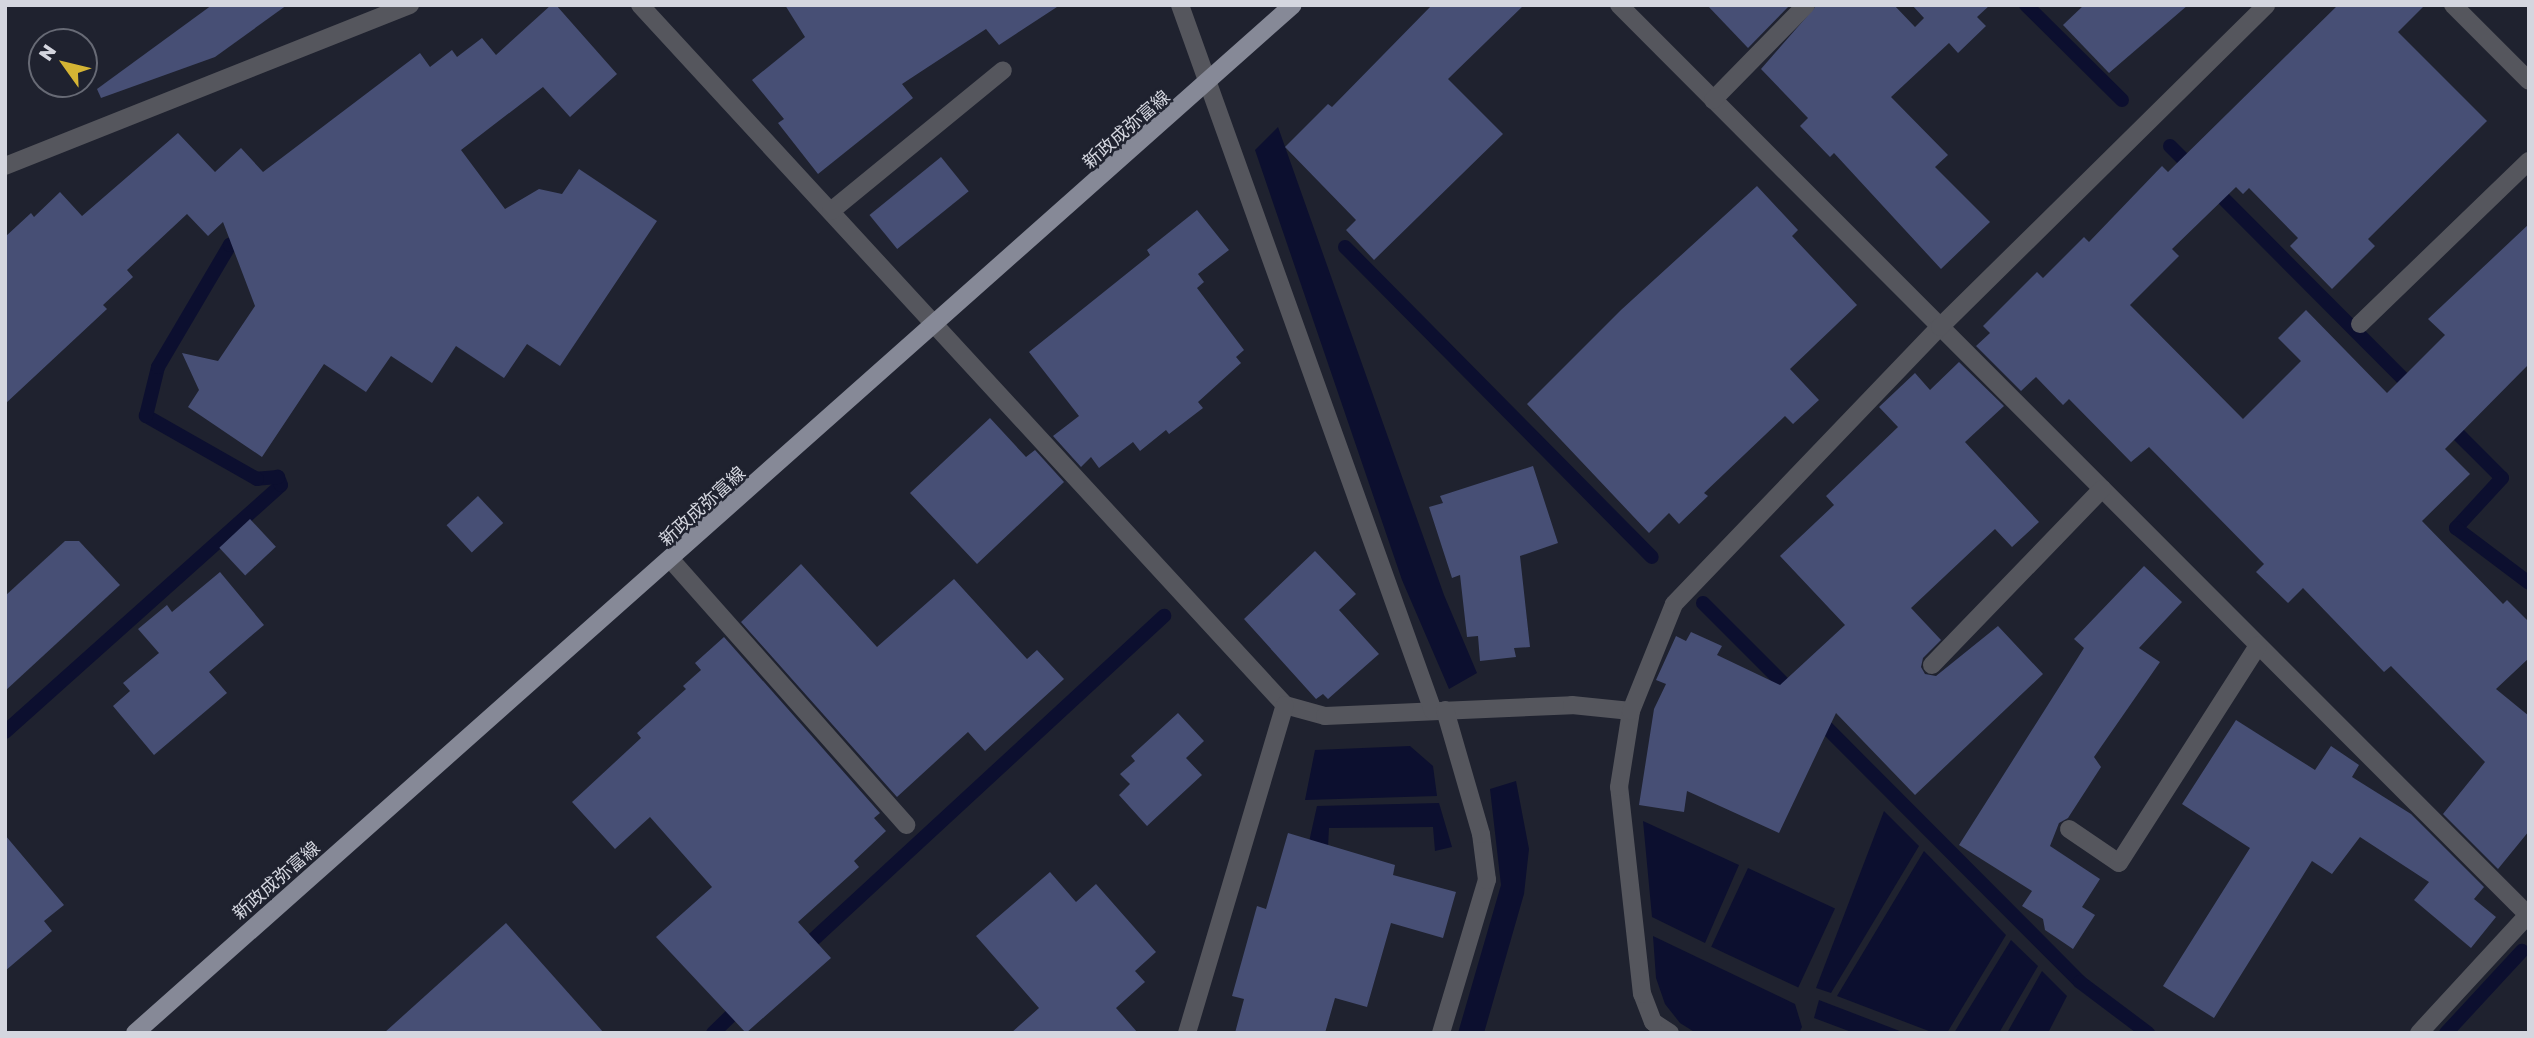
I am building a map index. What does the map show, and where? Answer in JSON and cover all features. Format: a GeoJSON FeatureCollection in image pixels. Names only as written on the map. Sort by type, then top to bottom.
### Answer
{"type":"FeatureCollection","features":[{"type":"Feature","properties":{"kind":"main road","name":"新政成弥富線"},"geometry":{"type":"LineString","coordinates":[[135,1033],[1208,85],[1293,5]]}},
{"type":"Feature","properties":{"kind":"street"},"geometry":{"type":"LineString","coordinates":[[5,166],[410,5]]}},
{"type":"Feature","properties":{"kind":"street"},"geometry":{"type":"LineString","coordinates":[[640,5],[1285,705],[1325,716],[1572,705],[1631,711]]}},
{"type":"Feature","properties":{"kind":"street"},"geometry":{"type":"LineString","coordinates":[[1180,5],[1439,711],[1481,834],[1487,880],[1441,1033]]}},
{"type":"Feature","properties":{"kind":"street"},"geometry":{"type":"LineString","coordinates":[[1619,5],[2528,915],[2419,1033]]}},
{"type":"Feature","properties":{"kind":"street"},"geometry":{"type":"LineString","coordinates":[[1713,100],[1805,5]]}},
{"type":"Feature","properties":{"kind":"street"},"geometry":{"type":"LineString","coordinates":[[1670,1033],[1653,1022],[1642,994],[1619,787],[1631,711],[1674,604],[1940,327],[2266,5]]}},
{"type":"Feature","properties":{"kind":"street"},"geometry":{"type":"LineString","coordinates":[[2453,5],[2529,81]]}},
{"type":"Feature","properties":{"kind":"street"},"geometry":{"type":"LineString","coordinates":[[831,211],[1003,70]]}},
{"type":"Feature","properties":{"kind":"street"},"geometry":{"type":"LineString","coordinates":[[2360,324],[2529,161]]}},
{"type":"Feature","properties":{"kind":"street"},"geometry":{"type":"LineString","coordinates":[[1932,665],[2102,489]]}},
{"type":"Feature","properties":{"kind":"street"},"geometry":{"type":"LineString","coordinates":[[671,561],[906,825]]}},
{"type":"Feature","properties":{"kind":"street"},"geometry":{"type":"LineString","coordinates":[[2068,829],[2119,863],[2258,646]]}},
{"type":"Feature","properties":{"kind":"street"},"geometry":{"type":"LineString","coordinates":[[1187,1033],[1285,705]]}},
{"type":"Feature","properties":{"kind":"water"},"geometry":{"type":"Polygon","coordinates":[[[1278,127],[1444,595],[1477,673],[1449,689],[1402,580],[1255,150],[1278,127]]]}},
{"type":"Feature","properties":{"kind":"water"},"geometry":{"type":"Polygon","coordinates":[[[1410,746],[1433,766],[1437,796],[1305,800],[1315,750],[1410,746]]]}},
{"type":"Feature","properties":{"kind":"water"},"geometry":{"type":"Polygon","coordinates":[[[1516,781],[1529,849],[1524,894],[1484,1033],[1458,1033],[1501,885],[1490,789],[1516,781]]]}},
{"type":"Feature","properties":{"kind":"water"},"geometry":{"type":"Polygon","coordinates":[[[1439,803],[1452,847],[1435,851],[1433,827],[1329,828],[1328,847],[1309,842],[1317,806],[1439,803]]]}},
{"type":"Feature","properties":{"kind":"water"},"geometry":{"type":"Polygon","coordinates":[[[1884,811],[1919,846],[1831,993],[1816,988],[1884,811]]]}},
{"type":"Feature","properties":{"kind":"water"},"geometry":{"type":"Polygon","coordinates":[[[1643,821],[1739,865],[1705,943],[1652,917],[1643,821]]]}},
{"type":"Feature","properties":{"kind":"water"},"geometry":{"type":"Polygon","coordinates":[[[1924,851],[2006,935],[1947,1033],[1934,1033],[1837,996],[1924,851]]]}},
{"type":"Feature","properties":{"kind":"water"},"geometry":{"type":"Polygon","coordinates":[[[1748,868],[1835,909],[1798,987],[1711,947],[1748,868]]]}},
{"type":"Feature","properties":{"kind":"water"},"geometry":{"type":"Polygon","coordinates":[[[1653,936],[1795,1004],[1802,1027],[1799,1033],[1696,1033],[1680,1023],[1665,1004],[1656,978],[1653,936]]]}},
{"type":"Feature","properties":{"kind":"water"},"geometry":{"type":"Polygon","coordinates":[[[2011,940],[2038,966],[1999,1033],[1954,1033],[2011,940]]]}},
{"type":"Feature","properties":{"kind":"water"},"geometry":{"type":"Polygon","coordinates":[[[2042,971],[2067,996],[2048,1033],[2007,1033],[2042,971]]]}},
{"type":"Feature","properties":{"kind":"water"},"geometry":{"type":"Polygon","coordinates":[[[1819,1000],[1905,1033],[1854,1033],[1814,1018],[1819,1000]]]}},
{"type":"Feature","properties":{"kind":"building"},"geometry":{"type":"Polygon","coordinates":[[[212,5],[287,5],[215,57],[101,98],[98,88],[212,5]]]}},
{"type":"Feature","properties":{"kind":"building"},"geometry":{"type":"Polygon","coordinates":[[[551,5],[556,5],[617,74],[570,117],[543,87],[461,150],[505,209],[539,189],[562,194],[579,169],[657,221],[560,366],[527,344],[504,378],[456,346],[432,383],[391,356],[366,392],[324,364],[262,457],[188,407],[199,390],[182,353],[218,361],[255,306],[223,222],[208,236],[187,214],[127,270],[133,277],[103,305],[107,309],[5,404],[5,237],[31,213],[34,217],[60,192],[82,216],[178,133],[215,172],[241,148],[263,172],[420,53],[430,67],[452,50],[457,57],[482,38],[496,55],[551,5]]]}},
{"type":"Feature","properties":{"kind":"building"},"geometry":{"type":"Polygon","coordinates":[[[785,5],[1060,5],[999,45],[986,29],[902,84],[913,98],[818,174],[778,123],[784,119],[752,80],[805,37],[785,5]]]}},
{"type":"Feature","properties":{"kind":"building"},"geometry":{"type":"Polygon","coordinates":[[[1432,5],[1524,5],[1448,79],[1503,134],[1374,260],[1346,230],[1356,220],[1285,147],[1328,104],[1332,107],[1432,5]]]}},
{"type":"Feature","properties":{"kind":"building"},"geometry":{"type":"Polygon","coordinates":[[[1707,5],[1790,5],[1748,48],[1707,5]]]}},
{"type":"Feature","properties":{"kind":"building"},"geometry":{"type":"Polygon","coordinates":[[[1817,5],[1894,5],[1915,27],[1924,18],[1912,5],[1990,5],[1977,17],[1986,26],[1958,53],[1949,43],[1891,97],[1948,155],[1935,167],[1990,222],[1941,269],[1834,153],[1830,157],[1800,126],[1808,118],[1761,69],[1817,5]]]}},
{"type":"Feature","properties":{"kind":"building"},"geometry":{"type":"Polygon","coordinates":[[[2084,5],[2188,5],[2109,73],[2063,25],[2084,5]]]}},
{"type":"Feature","properties":{"kind":"building"},"geometry":{"type":"Polygon","coordinates":[[[2338,5],[2425,5],[2398,32],[2487,121],[2368,239],[2375,246],[2332,289],[2290,246],[2298,238],[2249,188],[2243,194],[2236,187],[2172,249],[2179,256],[2130,305],[2243,419],[2301,361],[2278,338],[2306,310],[2387,393],[2445,335],[2428,319],[2529,224],[2529,364],[2445,449],[2470,474],[2422,521],[2503,604],[2507,600],[2529,622],[2529,658],[2496,689],[2529,716],[2529,831],[2498,869],[2443,814],[2485,762],[2391,666],[2384,672],[2303,588],[2288,603],[2256,572],[2264,564],[2149,447],[2131,462],[2069,399],[2063,405],[2036,377],[2021,391],[1976,346],[1990,333],[1983,326],[2037,272],[2043,278],[2084,237],[2089,242],[2162,166],[2168,172],[2338,5]]]}},
{"type":"Feature","properties":{"kind":"building"},"geometry":{"type":"Polygon","coordinates":[[[941,157],[969,191],[897,249],[870,215],[941,157]]]}},
{"type":"Feature","properties":{"kind":"building"},"geometry":{"type":"Polygon","coordinates":[[[1757,186],[1798,230],[1792,236],[1857,305],[1790,369],[1819,400],[1793,424],[1785,416],[1704,493],[1708,496],[1679,524],[1669,513],[1649,533],[1527,404],[1621,310],[1757,186]]]}},
{"type":"Feature","properties":{"kind":"building"},"geometry":{"type":"Polygon","coordinates":[[[1197,210],[1229,250],[1198,274],[1204,282],[1197,288],[1244,350],[1236,357],[1241,363],[1198,402],[1203,408],[1169,434],[1166,430],[1140,451],[1133,442],[1099,468],[1091,457],[1081,467],[1053,436],[1079,416],[1029,352],[1150,255],[1147,250],[1197,210]]]}},
{"type":"Feature","properties":{"kind":"building"},"geometry":{"type":"Polygon","coordinates":[[[1959,362],[2004,406],[1965,442],[2039,522],[2012,547],[1995,529],[1911,608],[1941,640],[1923,658],[1921,667],[1925,674],[1936,676],[1998,626],[2043,674],[1915,795],[1836,713],[1779,833],[1687,791],[1684,812],[1639,805],[1654,709],[1666,684],[1656,680],[1676,636],[1686,641],[1691,632],[1722,646],[1717,655],[1780,685],[1845,625],[1780,556],[1834,505],[1826,496],[1898,427],[1879,407],[1915,373],[1930,390],[1959,362]]]}},
{"type":"Feature","properties":{"kind":"building"},"geometry":{"type":"Polygon","coordinates":[[[990,418],[1026,457],[1035,450],[1064,482],[977,564],[910,493],[990,418]]]}},
{"type":"Feature","properties":{"kind":"building"},"geometry":{"type":"Polygon","coordinates":[[[1533,466],[1558,543],[1520,556],[1530,647],[1514,648],[1516,657],[1480,661],[1478,636],[1467,637],[1460,575],[1452,578],[1429,507],[1443,503],[1440,496],[1533,466]]]}},
{"type":"Feature","properties":{"kind":"building"},"geometry":{"type":"Polygon","coordinates":[[[478,496],[503,523],[472,552],[447,525],[478,496]]]}},
{"type":"Feature","properties":{"kind":"building"},"geometry":{"type":"Polygon","coordinates":[[[250,519],[276,547],[245,575],[219,548],[250,519]]]}},
{"type":"Feature","properties":{"kind":"building"},"geometry":{"type":"Polygon","coordinates":[[[65,541],[79,541],[120,585],[5,691],[5,596],[65,541]]]}},
{"type":"Feature","properties":{"kind":"building"},"geometry":{"type":"Polygon","coordinates":[[[1315,551],[1356,594],[1339,610],[1379,654],[1328,699],[1323,694],[1316,699],[1244,619],[1315,551]]]}},
{"type":"Feature","properties":{"kind":"building"},"geometry":{"type":"Polygon","coordinates":[[[801,564],[877,647],[954,579],[1027,659],[1037,650],[1064,679],[985,751],[968,732],[897,797],[741,622],[801,564]]]}},
{"type":"Feature","properties":{"kind":"building"},"geometry":{"type":"Polygon","coordinates":[[[2144,566],[2182,602],[2139,648],[2160,662],[2094,757],[2101,767],[2068,818],[2059,823],[2050,846],[2100,879],[2082,907],[2095,915],[2073,949],[2045,930],[2043,919],[2022,906],[2032,891],[1959,845],[2084,648],[2074,639],[2144,566]]]}},
{"type":"Feature","properties":{"kind":"building"},"geometry":{"type":"Polygon","coordinates":[[[220,572],[264,625],[209,672],[227,693],[154,755],[113,706],[130,691],[123,683],[159,653],[138,629],[167,605],[172,612],[220,572]]]}},
{"type":"Feature","properties":{"kind":"building"},"geometry":{"type":"Polygon","coordinates":[[[724,637],[880,813],[874,818],[886,831],[854,861],[859,867],[798,922],[831,958],[746,1033],[656,937],[712,887],[650,817],[615,849],[572,802],[641,738],[637,733],[686,689],[683,686],[701,670],[695,663],[724,637]]]}},
{"type":"Feature","properties":{"kind":"building"},"geometry":{"type":"Polygon","coordinates":[[[1178,713],[1204,741],[1186,758],[1202,775],[1147,826],[1119,795],[1130,784],[1120,774],[1135,761],[1131,756],[1178,713]]]}},
{"type":"Feature","properties":{"kind":"building"},"geometry":{"type":"Polygon","coordinates":[[[2236,720],[2315,770],[2331,746],[2359,765],[2352,777],[2411,814],[2484,887],[2474,899],[2496,917],[2471,948],[2414,900],[2429,882],[2360,837],[2332,874],[2312,861],[2214,1018],[2163,986],[2250,848],[2182,804],[2236,720]]]}},
{"type":"Feature","properties":{"kind":"building"},"geometry":{"type":"Polygon","coordinates":[[[1288,833],[1395,865],[1393,875],[1456,892],[1443,938],[1391,923],[1367,1007],[1335,998],[1325,1033],[1235,1033],[1244,999],[1232,996],[1257,906],[1266,909],[1288,833]]]}},
{"type":"Feature","properties":{"kind":"building"},"geometry":{"type":"Polygon","coordinates":[[[5,835],[64,905],[44,921],[52,931],[5,971],[5,835]]]}},
{"type":"Feature","properties":{"kind":"building"},"geometry":{"type":"Polygon","coordinates":[[[1050,872],[1076,902],[1096,884],[1156,952],[1135,971],[1145,982],[1116,1008],[1138,1033],[1011,1033],[1039,1008],[976,936],[1050,872]]]}},
{"type":"Feature","properties":{"kind":"building"},"geometry":{"type":"Polygon","coordinates":[[[506,923],[604,1033],[384,1033],[506,923]]]}},
{"type":"Feature","properties":{"kind":"waterway"},"geometry":{"type":"LineString","coordinates":[[2026,5],[2122,100]]}},
{"type":"Feature","properties":{"kind":"waterway"},"geometry":{"type":"LineString","coordinates":[[2170,146],[2194,170]]}},
{"type":"Feature","properties":{"kind":"waterway"},"geometry":{"type":"LineString","coordinates":[[2211,186],[2414,390]]}},
{"type":"Feature","properties":{"kind":"waterway"},"geometry":{"type":"LineString","coordinates":[[5,732],[281,485],[278,477],[257,479],[146,416],[158,367],[230,245],[249,239]]}},
{"type":"Feature","properties":{"kind":"waterway"},"geometry":{"type":"LineString","coordinates":[[1345,247],[1652,557]]}},
{"type":"Feature","properties":{"kind":"waterway"},"geometry":{"type":"LineString","coordinates":[[2446,422],[2502,478],[2456,528],[2529,583]]}},
{"type":"Feature","properties":{"kind":"waterway"},"geometry":{"type":"LineString","coordinates":[[1703,603],[1796,696]]}},
{"type":"Feature","properties":{"kind":"waterway"},"geometry":{"type":"LineString","coordinates":[[802,950],[1164,616]]}},
{"type":"Feature","properties":{"kind":"waterway"},"geometry":{"type":"LineString","coordinates":[[1815,716],[2080,982],[2148,1033]]}},
{"type":"Feature","properties":{"kind":"waterway"},"geometry":{"type":"LineString","coordinates":[[2446,1033],[2522,951]]}},
{"type":"Feature","properties":{"kind":"waterway"},"geometry":{"type":"LineString","coordinates":[[713,1033],[743,1004]]}}]}
